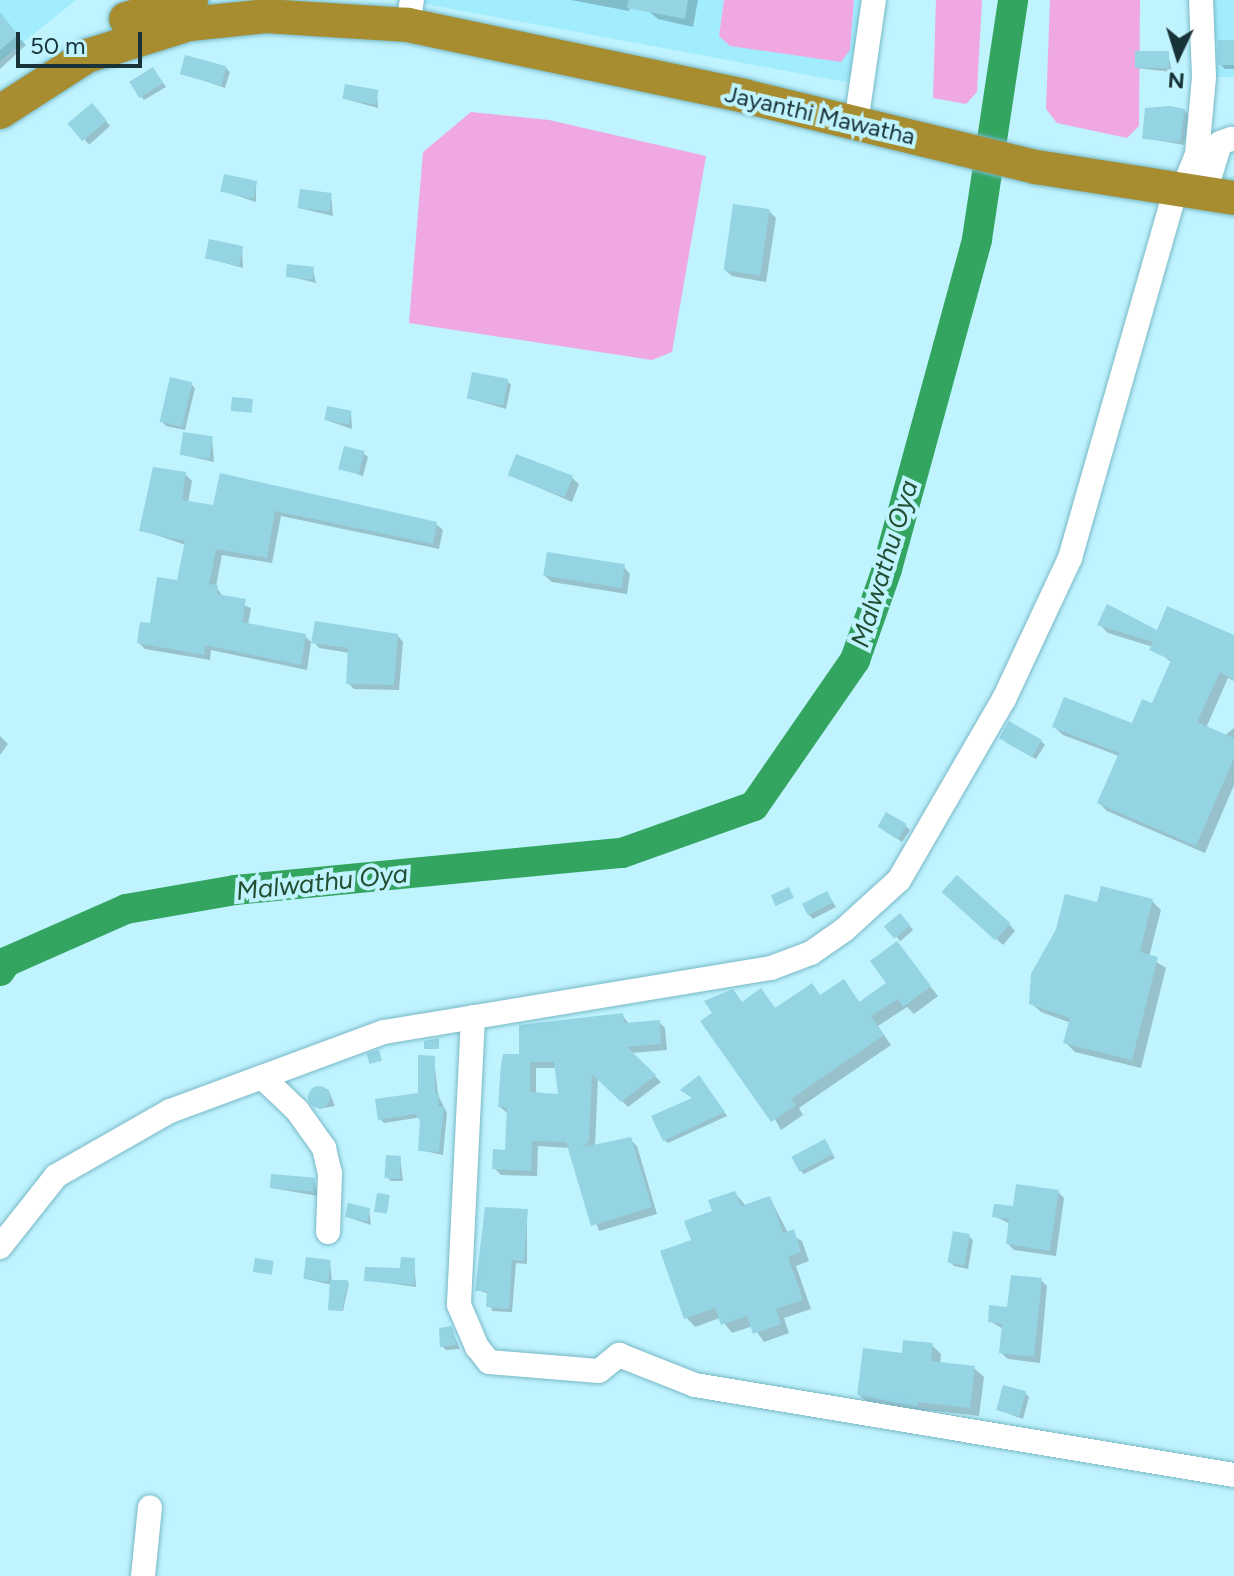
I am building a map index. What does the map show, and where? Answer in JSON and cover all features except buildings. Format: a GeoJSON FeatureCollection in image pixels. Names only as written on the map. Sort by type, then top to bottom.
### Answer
{"type":"FeatureCollection","features":[{"type":"Feature","properties":{"kind":"highway"},"geometry":{"type":"LineString","coordinates":[[0,87],[80,38],[191,0]]}},
{"type":"Feature","properties":{"kind":"highway","name":"Jayanthi Mawatha"},"geometry":{"type":"LineString","coordinates":[[326,0],[410,12],[1036,167],[1099,177],[1208,184]]}},
{"type":"Feature","properties":{"kind":"highway","name":"Jayanthi Mawatha"},"geometry":{"type":"LineString","coordinates":[[0,112],[87,56],[190,24],[266,16],[410,12]]}},
{"type":"Feature","properties":{"kind":"street"},"geometry":{"type":"LineString","coordinates":[[865,125],[874,0]]}},
{"type":"Feature","properties":{"kind":"street"},"geometry":{"type":"LineString","coordinates":[[1201,0],[1204,77],[1197,154],[1208,184]]}},
{"type":"Feature","properties":{"kind":"street"},"geometry":{"type":"LineString","coordinates":[[0,1247],[56,1176],[170,1111],[384,1032],[771,968],[811,953],[844,930],[899,880],[1004,699],[1070,558],[1208,184],[1220,143],[1231,139]]}},
{"type":"Feature","properties":{"kind":"street"},"geometry":{"type":"LineString","coordinates":[[473,1017],[459,1305],[477,1347],[489,1362],[599,1371],[619,1355],[695,1385],[1234,1475]]}},
{"type":"Feature","properties":{"kind":"street"},"geometry":{"type":"LineString","coordinates":[[262,1077],[297,1110],[324,1148],[330,1173],[328,1232]]}},
{"type":"Feature","properties":{"kind":"street"},"geometry":{"type":"LineString","coordinates":[[143,1576],[150,1507]]}},
{"type":"Feature","properties":{"kind":"shaded area"},"geometry":{"type":"Polygon","coordinates":[[[0,0],[76,0],[0,61],[0,0]]]}},
{"type":"Feature","properties":{"kind":"shaded area"},"geometry":{"type":"Polygon","coordinates":[[[404,0],[724,0],[719,35],[850,50],[854,0],[863,0],[857,84],[404,0]]]}},
{"type":"Feature","properties":{"kind":"shaded area"},"geometry":{"type":"Polygon","coordinates":[[[724,0],[854,0],[850,50],[841,62],[730,46],[719,36],[724,0]]]}},
{"type":"Feature","properties":{"kind":"shaded area"},"geometry":{"type":"Polygon","coordinates":[[[936,0],[982,0],[977,92],[966,104],[933,98],[936,0]]]}},
{"type":"Feature","properties":{"kind":"shaded area"},"geometry":{"type":"Polygon","coordinates":[[[1050,0],[1140,0],[1139,126],[1127,138],[1057,123],[1046,109],[1050,0]]]}},
{"type":"Feature","properties":{"kind":"shaded area"},"geometry":{"type":"Polygon","coordinates":[[[1201,0],[1234,0],[1234,77],[1201,77],[1201,0]]]}},
{"type":"Feature","properties":{"kind":"shaded area"},"geometry":{"type":"Polygon","coordinates":[[[471,112],[549,120],[706,156],[672,352],[652,360],[409,323],[423,152],[471,112]]]}},
{"type":"Feature","properties":{"kind":"waterway","name":"Malwathu Oya"},"geometry":{"type":"LineString","coordinates":[[0,971],[6,962],[126,909],[235,890],[622,853],[754,806],[855,660],[887,569],[977,239],[1013,0]]}}]}
